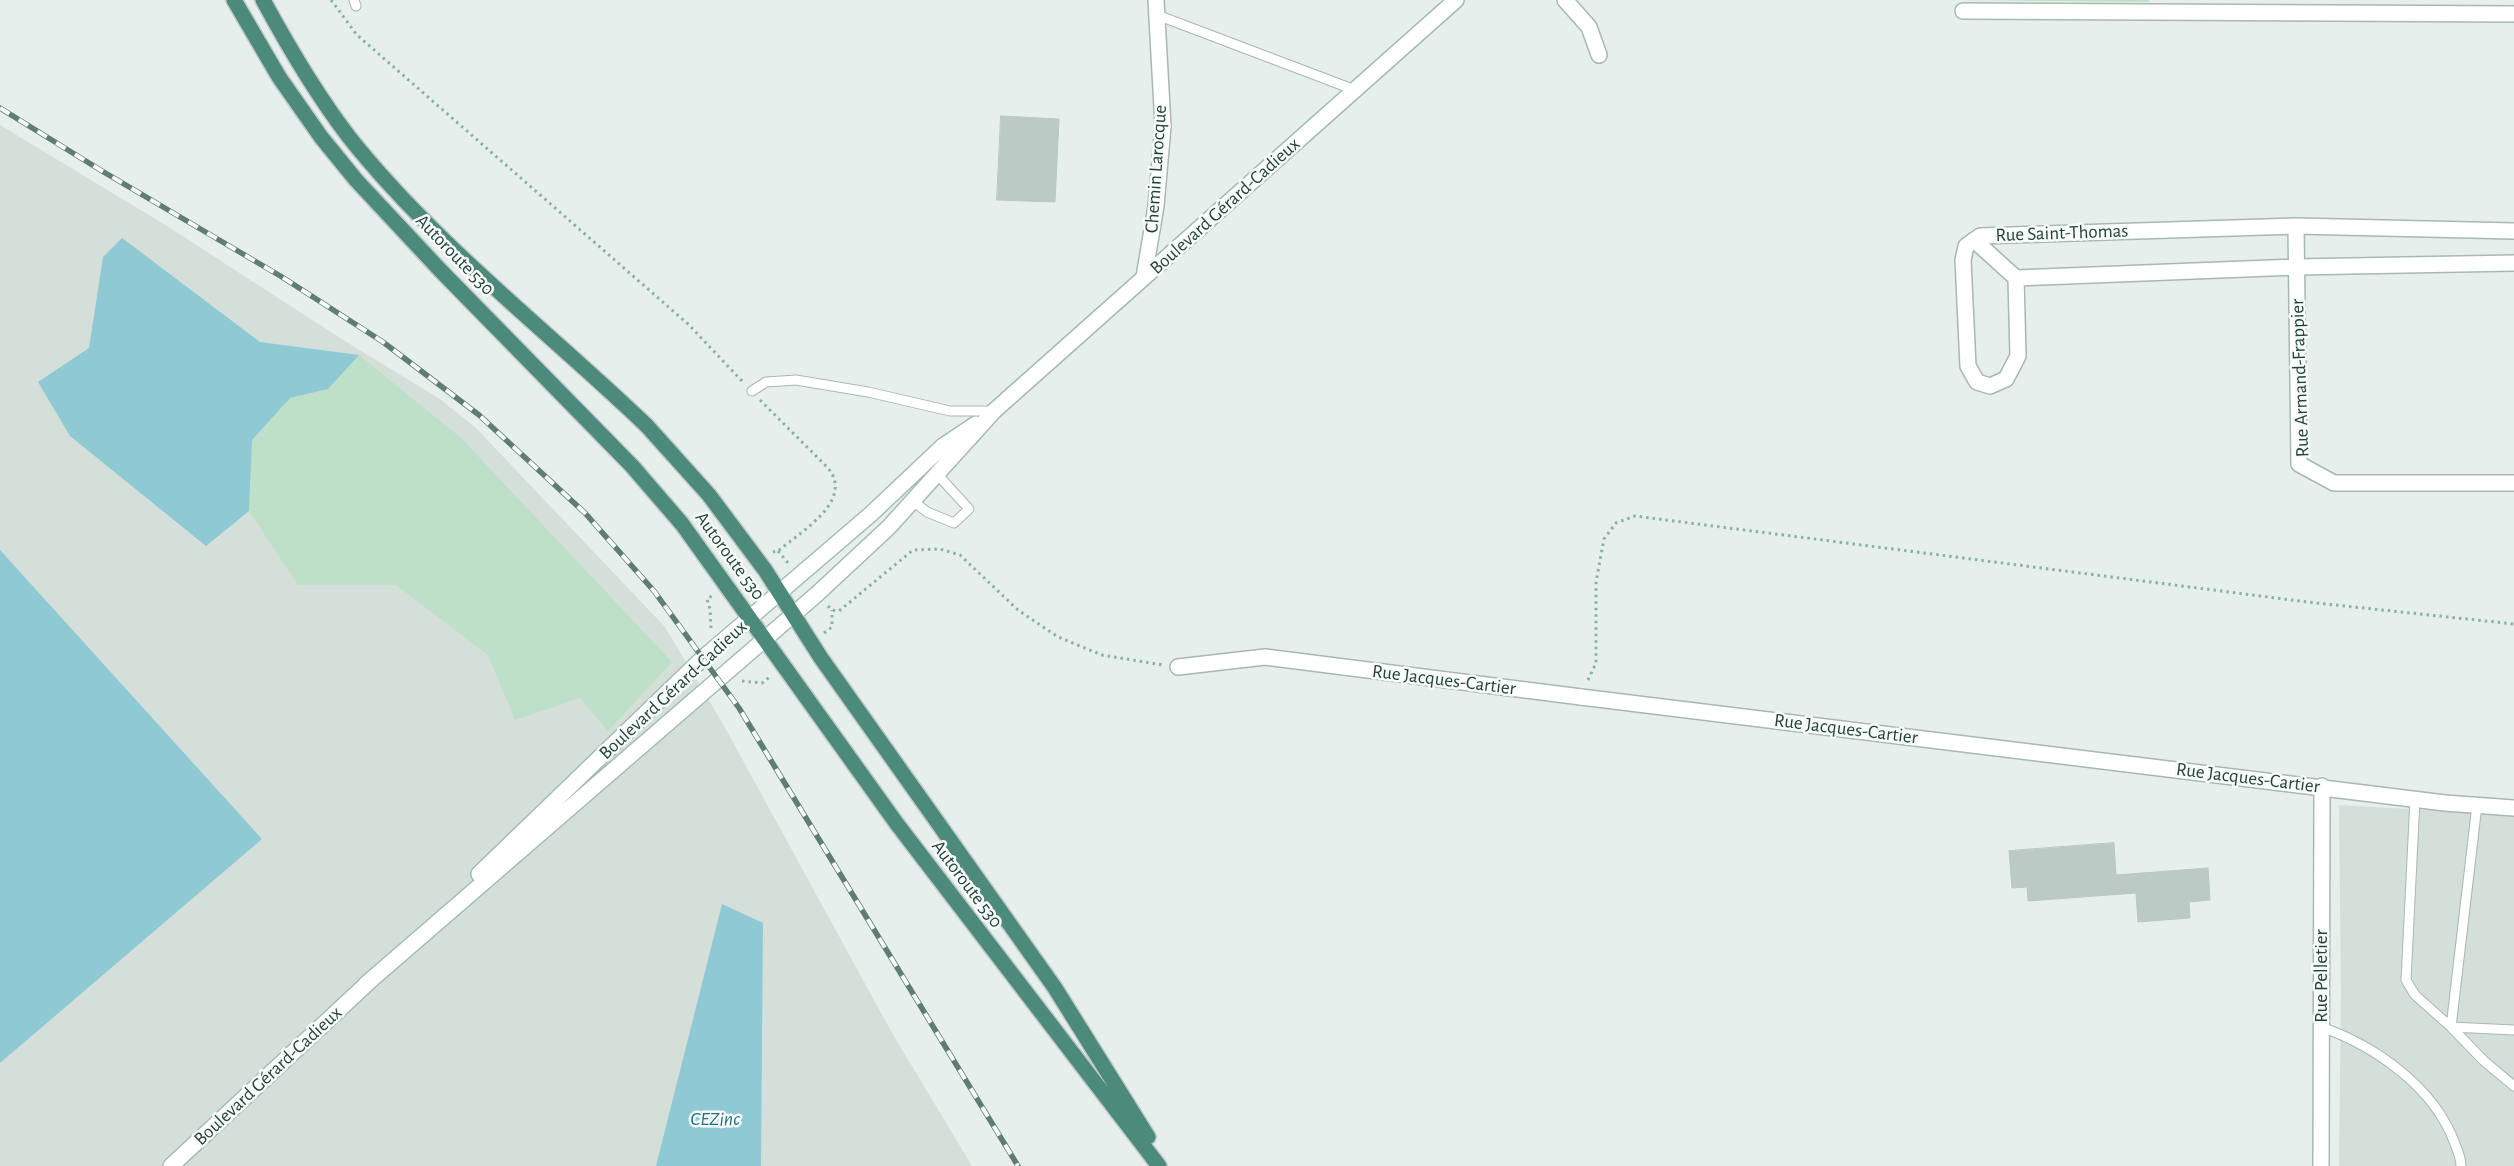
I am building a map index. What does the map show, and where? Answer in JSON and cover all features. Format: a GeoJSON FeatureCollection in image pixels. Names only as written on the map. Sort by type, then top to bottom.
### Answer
{"type":"FeatureCollection","features":[{"type":"Feature","properties":{"kind":"highway","name":"Autoroute 530"},"geometry":{"type":"LineString","coordinates":[[234,0],[279,77],[356,180],[632,466],[682,524],[936,876],[1159,1166]]}},
{"type":"Feature","properties":{"kind":"highway","name":"Autoroute 530"},"geometry":{"type":"LineString","coordinates":[[263,0],[312,86],[360,150],[432,226],[661,440],[709,495],[759,562],[820,658],[1055,988],[1166,1166]]}},
{"type":"Feature","properties":{"kind":"street","name":"Boulevard Gérard-Cadieux"},"geometry":{"type":"LineString","coordinates":[[365,986],[793,615],[914,501],[994,412],[1456,0]]}},
{"type":"Feature","properties":{"kind":"street"},"geometry":{"type":"LineString","coordinates":[[1565,0],[1589,27],[1599,55]]}},
{"type":"Feature","properties":{"kind":"street","name":"Chemin Larocque"},"geometry":{"type":"LineString","coordinates":[[1144,277],[1156,206],[1163,126],[1157,7]]}},
{"type":"Feature","properties":{"kind":"street"},"geometry":{"type":"LineString","coordinates":[[1963,11],[2514,14]]}},
{"type":"Feature","properties":{"kind":"street","name":"Rue Saint-Thomas"},"geometry":{"type":"LineString","coordinates":[[2016,278],[2018,356],[2006,379],[1990,386],[1977,382],[1968,366],[1963,260],[1966,246],[1980,236],[2296,226],[2514,231]]}},
{"type":"Feature","properties":{"kind":"street","name":"Rue Armand-Frappier"},"geometry":{"type":"LineString","coordinates":[[2296,226],[2299,464],[2334,483],[2514,483]]}},
{"type":"Feature","properties":{"kind":"street"},"geometry":{"type":"LineString","coordinates":[[1974,240],[2016,278],[2296,267],[2514,263]]}},
{"type":"Feature","properties":{"kind":"street","name":"Boulevard Gérard-Cadieux"},"geometry":{"type":"LineString","coordinates":[[171,1166],[365,986],[703,658],[871,514],[943,446],[994,412]]}},
{"type":"Feature","properties":{"kind":"street","name":"Rue Jacques-Cartier"},"geometry":{"type":"LineString","coordinates":[[1178,667],[1265,657],[2322,786],[2415,799],[2514,808]]}},
{"type":"Feature","properties":{"kind":"street","name":"Rue Pelletier"},"geometry":{"type":"LineString","coordinates":[[2321,1166],[2322,786]]}},
{"type":"Feature","properties":{"kind":"lane"},"geometry":{"type":"LineString","coordinates":[[1157,7],[1355,90]]}},
{"type":"Feature","properties":{"kind":"lane"},"geometry":{"type":"LineString","coordinates":[[752,391],[766,382],[796,380],[868,392],[950,411],[994,412]]}},
{"type":"Feature","properties":{"kind":"lane"},"geometry":{"type":"LineString","coordinates":[[914,501],[927,512],[954,523],[969,509],[938,475]]}},
{"type":"Feature","properties":{"kind":"lane"},"geometry":{"type":"LineString","coordinates":[[2415,799],[2406,980],[2415,995],[2451,1027],[2484,1061],[2514,1086]]}},
{"type":"Feature","properties":{"kind":"lane"},"geometry":{"type":"LineString","coordinates":[[2451,1027],[2477,805]]}},
{"type":"Feature","properties":{"kind":"lane"},"geometry":{"type":"LineString","coordinates":[[2451,1027],[2514,1030]]}},
{"type":"Feature","properties":{"kind":"lane"},"geometry":{"type":"LineString","coordinates":[[2321,1028],[2341,1034],[2371,1051],[2395,1067],[2431,1100],[2449,1127],[2461,1160],[2461,1166]]}},
{"type":"Feature","properties":{"kind":"path"},"geometry":{"type":"LineString","coordinates":[[331,0],[357,35],[688,324],[828,468],[836,483],[835,495],[830,505],[778,551],[771,553],[759,562]]}},
{"type":"Feature","properties":{"kind":"path"},"geometry":{"type":"LineString","coordinates":[[1581,697],[1596,663],[1596,582],[1604,539],[1616,523],[1635,516],[2307,602],[2514,624]]}},
{"type":"Feature","properties":{"kind":"path"},"geometry":{"type":"LineString","coordinates":[[832,627],[832,610],[839,611],[912,550],[940,549],[960,554],[1018,610],[1058,637],[1102,655],[1156,664]]}},
{"type":"Feature","properties":{"kind":"path"},"geometry":{"type":"LineString","coordinates":[[707,599],[727,585]]}},
{"type":"Feature","properties":{"kind":"shaded area"},"geometry":{"type":"Polygon","coordinates":[[[0,125],[167,226],[340,338],[440,399],[476,428],[665,627],[723,724],[892,1033],[972,1166],[0,1166],[0,125]]]}},
{"type":"Feature","properties":{"kind":"shaded area"},"geometry":{"type":"Polygon","coordinates":[[[2339,805],[2514,815],[2514,1166],[2339,1166],[2341,994],[2339,805]]]}},
{"type":"Feature","properties":{"kind":"green space"},"geometry":{"type":"Polygon","coordinates":[[[1958,0],[2149,0],[2149,2],[1958,0]]]}},
{"type":"Feature","properties":{"kind":"green space"},"geometry":{"type":"Polygon","coordinates":[[[359,355],[461,438],[672,662],[608,731],[580,698],[515,720],[488,655],[396,585],[298,585],[249,511],[252,440],[290,398],[328,389],[359,355]]]}},
{"type":"Feature","properties":{"kind":"water"},"geometry":{"type":"Polygon","coordinates":[[[122,238],[260,342],[359,355],[328,389],[290,398],[252,440],[249,511],[206,546],[70,436],[38,382],[89,348],[103,257],[122,238]]]}},
{"type":"Feature","properties":{"kind":"water"},"geometry":{"type":"Polygon","coordinates":[[[0,550],[262,839],[0,1063],[0,550]]]}},
{"type":"Feature","properties":{"kind":"water","name":"CEZinc"},"geometry":{"type":"Polygon","coordinates":[[[722,904],[763,923],[761,1166],[656,1166],[722,904]]]}},
{"type":"Feature","properties":{"kind":"building"},"geometry":{"type":"Polygon","coordinates":[[[1001,116],[1059,119],[1055,202],[997,200],[1001,116]]]}},
{"type":"Feature","properties":{"kind":"building"},"geometry":{"type":"Polygon","coordinates":[[[2114,843],[2116,875],[2208,868],[2210,900],[2189,902],[2190,918],[2138,922],[2136,893],[2028,901],[2027,887],[2012,888],[2009,851],[2114,843]]]}},
{"type":"Feature","properties":{"kind":"railway"},"geometry":{"type":"LineString","coordinates":[[0,108],[102,171],[282,277],[383,342],[479,415],[585,513],[654,591],[739,708],[1018,1166]]}}]}
